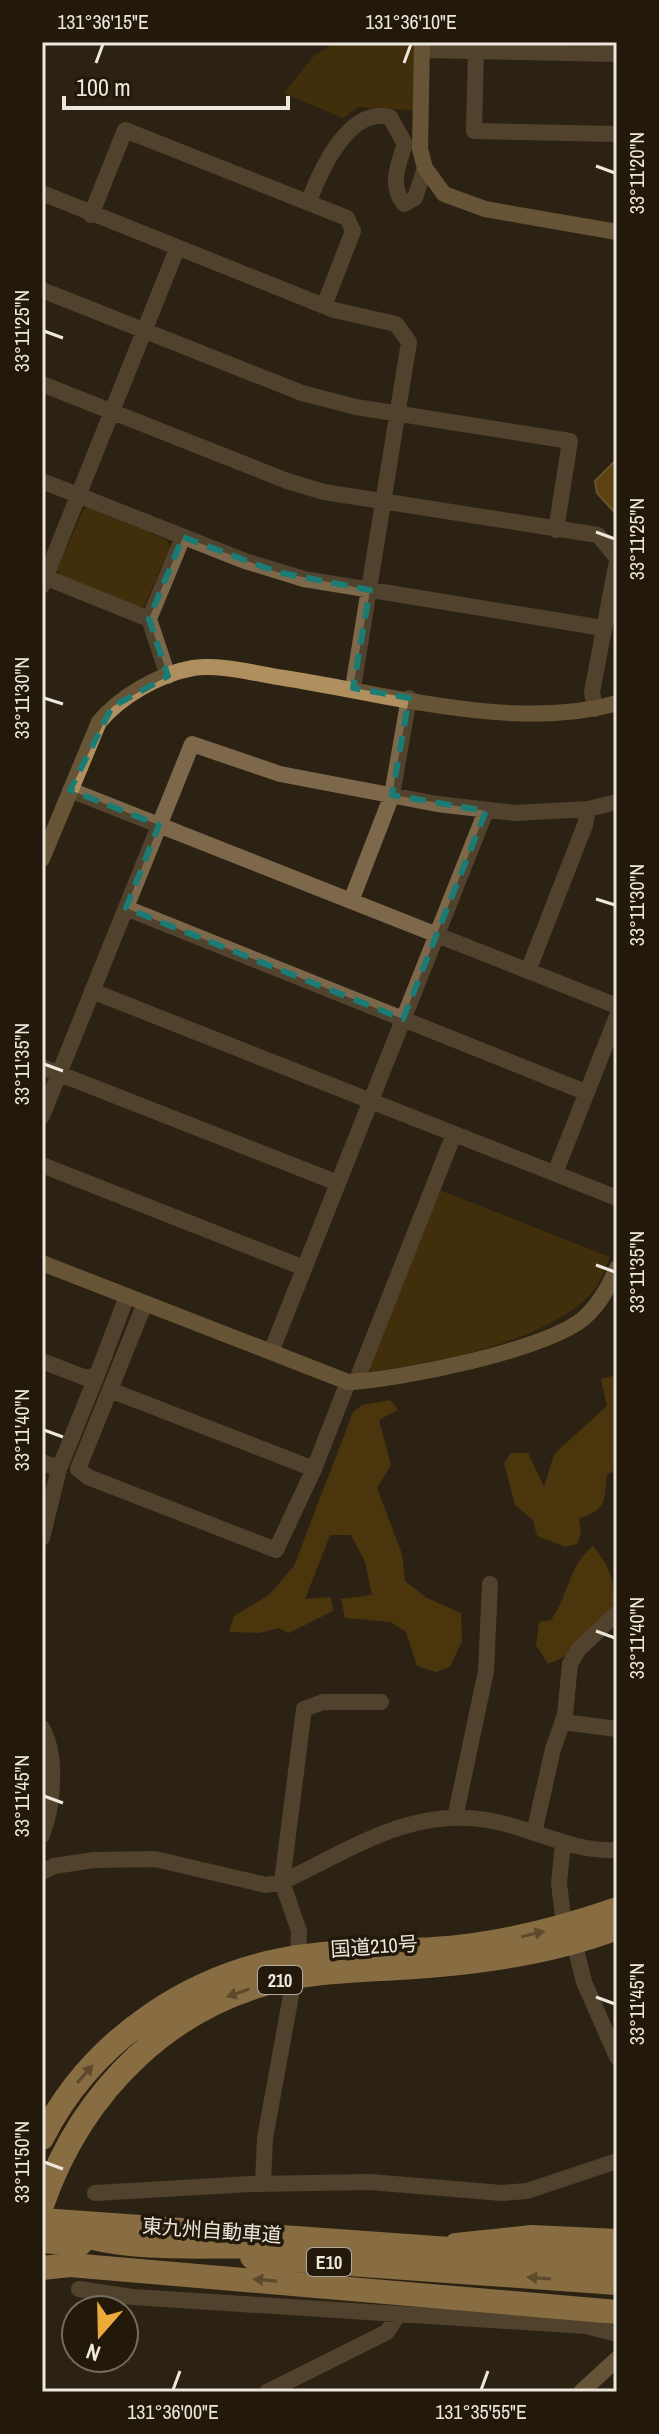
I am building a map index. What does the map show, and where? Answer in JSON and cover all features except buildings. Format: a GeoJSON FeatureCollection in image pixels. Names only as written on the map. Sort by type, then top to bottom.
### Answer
{"type":"FeatureCollection","features":[{"type":"Feature","properties":{"kind":"highway","name":"国道210号"},"geometry":{"type":"LineString","coordinates":[[569,1934],[617,1909]]}},
{"type":"Feature","properties":{"kind":"highway","name":"国道210号"},"geometry":{"type":"LineString","coordinates":[[42,2138],[84,2075],[115,2043],[150,2015],[220,1978],[617,1928]]}},
{"type":"Feature","properties":{"kind":"highway","name":"国道210号"},"geometry":{"type":"LineString","coordinates":[[42,2205],[60,2161],[93,2105],[154,2042],[190,2015],[297,1967]]}},
{"type":"Feature","properties":{"kind":"highway"},"geometry":{"type":"LineString","coordinates":[[60,2161],[54,2186],[57,2208],[73,2227],[101,2241]]}},
{"type":"Feature","properties":{"kind":"highway"},"geometry":{"type":"LineString","coordinates":[[42,2220],[70,2233],[101,2241],[394,2253],[491,2239],[617,2241]]}},
{"type":"Feature","properties":{"kind":"highway","name":"東九州自動車道"},"geometry":{"type":"LineString","coordinates":[[42,2220],[617,2261]]}},
{"type":"Feature","properties":{"kind":"highway","name":"東九州自動車道"},"geometry":{"type":"LineString","coordinates":[[42,2241],[617,2283]]}},
{"type":"Feature","properties":{"kind":"highway"},"geometry":{"type":"LineString","coordinates":[[42,2261],[617,2312]]}},
{"type":"Feature","properties":{"kind":"highway"},"geometry":{"type":"LineString","coordinates":[[42,2268],[70,2265]]}},
{"type":"Feature","properties":{"kind":"street"},"geometry":{"type":"LineString","coordinates":[[617,54],[476,51],[422,46],[419,132],[425,168],[444,194],[460,203],[617,232]]}},
{"type":"Feature","properties":{"kind":"street"},"geometry":{"type":"LineString","coordinates":[[476,51],[474,131],[617,134]]}},
{"type":"Feature","properties":{"kind":"street"},"geometry":{"type":"LineString","coordinates":[[309,201],[322,164],[342,139],[365,119],[380,115],[390,117],[405,144],[395,173],[397,195],[404,204],[415,198],[425,168]]}},
{"type":"Feature","properties":{"kind":"street"},"geometry":{"type":"LineString","coordinates":[[91,215],[125,130],[309,201],[347,218],[353,231],[324,306]]}},
{"type":"Feature","properties":{"kind":"street"},"geometry":{"type":"LineString","coordinates":[[42,193],[324,306],[396,324],[409,342],[353,688]]}},
{"type":"Feature","properties":{"kind":"street"},"geometry":{"type":"LineString","coordinates":[[149,619],[43,580],[177,249]]}},
{"type":"Feature","properties":{"kind":"street"},"geometry":{"type":"LineString","coordinates":[[42,290],[302,393],[356,407],[570,441],[556,530]]}},
{"type":"Feature","properties":{"kind":"street"},"geometry":{"type":"LineString","coordinates":[[42,384],[287,481],[383,503],[598,535],[617,560],[592,692],[595,709]]}},
{"type":"Feature","properties":{"kind":"street"},"geometry":{"type":"LineString","coordinates":[[42,481],[277,572],[603,628]]}},
{"type":"Feature","properties":{"kind":"street"},"geometry":{"type":"LineString","coordinates":[[168,676],[149,619],[183,537]]}},
{"type":"Feature","properties":{"kind":"street"},"geometry":{"type":"LineString","coordinates":[[42,859],[89,741],[112,707],[168,676],[195,667],[522,713],[595,709],[617,703]]}},
{"type":"Feature","properties":{"kind":"street"},"geometry":{"type":"LineString","coordinates":[[351,901],[392,795],[409,698]]}},
{"type":"Feature","properties":{"kind":"street"},"geometry":{"type":"LineString","coordinates":[[42,1116],[192,744],[280,774],[486,811],[588,809],[617,802]]}},
{"type":"Feature","properties":{"kind":"street"},"geometry":{"type":"LineString","coordinates":[[70,790],[617,1006]]}},
{"type":"Feature","properties":{"kind":"street"},"geometry":{"type":"LineString","coordinates":[[528,971],[585,825],[588,809]]}},
{"type":"Feature","properties":{"kind":"street"},"geometry":{"type":"LineString","coordinates":[[271,1352],[486,811]]}},
{"type":"Feature","properties":{"kind":"street"},"geometry":{"type":"LineString","coordinates":[[126,908],[585,1092]]}},
{"type":"Feature","properties":{"kind":"street"},"geometry":{"type":"LineString","coordinates":[[92,991],[617,1198]]}},
{"type":"Feature","properties":{"kind":"street"},"geometry":{"type":"LineString","coordinates":[[555,1173],[617,1016]]}},
{"type":"Feature","properties":{"kind":"street"},"geometry":{"type":"LineString","coordinates":[[42,1067],[338,1183]]}},
{"type":"Feature","properties":{"kind":"street"},"geometry":{"type":"LineString","coordinates":[[145,1303],[78,1469],[103,1483],[276,1550],[352,1382],[454,1134]]}},
{"type":"Feature","properties":{"kind":"street"},"geometry":{"type":"LineString","coordinates":[[42,1165],[304,1268]]}},
{"type":"Feature","properties":{"kind":"street"},"geometry":{"type":"LineString","coordinates":[[42,1263],[352,1382],[402,1378],[556,1334],[583,1319],[612,1294],[617,1268]]}},
{"type":"Feature","properties":{"kind":"street"},"geometry":{"type":"LineString","coordinates":[[42,1538],[59,1469],[127,1296]]}},
{"type":"Feature","properties":{"kind":"street"},"geometry":{"type":"LineString","coordinates":[[42,1361],[86,1378],[97,1375]]}},
{"type":"Feature","properties":{"kind":"street"},"geometry":{"type":"LineString","coordinates":[[110,1390],[314,1469]]}},
{"type":"Feature","properties":{"kind":"street"},"geometry":{"type":"LineString","coordinates":[[42,1462],[59,1469]]}},
{"type":"Feature","properties":{"kind":"street"},"geometry":{"type":"LineString","coordinates":[[455,1818],[486,1671],[490,1584]]}},
{"type":"Feature","properties":{"kind":"street"},"geometry":{"type":"LineString","coordinates":[[534,1833],[553,1749],[563,1722],[570,1664],[579,1649],[617,1613]]}},
{"type":"Feature","properties":{"kind":"street"},"geometry":{"type":"LineString","coordinates":[[263,2184],[271,2099],[297,1967],[299,1931],[282,1882],[304,1709],[323,1702],[381,1702]]}},
{"type":"Feature","properties":{"kind":"street"},"geometry":{"type":"LineString","coordinates":[[563,1722],[617,1729]]}},
{"type":"Feature","properties":{"kind":"street"},"geometry":{"type":"LineString","coordinates":[[42,1728],[50,1752],[50,1810],[42,1835]]}},
{"type":"Feature","properties":{"kind":"street"},"geometry":{"type":"LineString","coordinates":[[42,1872],[60,1864],[126,1858],[167,1860],[260,1885],[282,1882],[402,1824],[455,1818],[493,1820],[591,1850],[617,1850]]}},
{"type":"Feature","properties":{"kind":"street"},"geometry":{"type":"LineString","coordinates":[[563,1843],[559,1883],[569,1934],[584,1982],[617,2057]]}},
{"type":"Feature","properties":{"kind":"street"},"geometry":{"type":"LineString","coordinates":[[95,2193],[370,2182],[502,2193],[527,2191],[617,2161]]}},
{"type":"Feature","properties":{"kind":"street"},"geometry":{"type":"LineString","coordinates":[[79,2289],[133,2297],[586,2326],[617,2334]]}},
{"type":"Feature","properties":{"kind":"street"},"geometry":{"type":"LineString","coordinates":[[267,2392],[387,2332],[398,2315]]}},
{"type":"Feature","properties":{"kind":"street"},"geometry":{"type":"LineString","coordinates":[[581,2392],[617,2359]]}},
{"type":"Feature","properties":{"kind":"highlighted area"},"geometry":{"type":"Polygon","coordinates":[[[183,537],[277,572],[370,590],[353,688],[409,698],[392,795],[486,811],[403,1019],[126,908],[159,825],[70,790],[112,707],[168,676],[149,619],[183,537]]]}},
{"type":"Feature","properties":{"kind":"shaded area"},"geometry":{"type":"Polygon","coordinates":[[[335,42],[429,42],[426,111],[358,107],[343,118],[284,93],[314,56],[335,42]]]}},
{"type":"Feature","properties":{"kind":"shaded area"},"geometry":{"type":"Polygon","coordinates":[[[617,459],[617,515],[597,493],[595,481],[617,459]]]}},
{"type":"Feature","properties":{"kind":"shaded area"},"geometry":{"type":"Polygon","coordinates":[[[88,507],[167,540],[170,547],[143,609],[61,577],[57,570],[83,510],[88,507]]]}},
{"type":"Feature","properties":{"kind":"shaded area"},"geometry":{"type":"Polygon","coordinates":[[[437,1189],[610,1257],[590,1295],[544,1326],[457,1356],[371,1372],[368,1364],[437,1189]]]}},
{"type":"Feature","properties":{"kind":"shaded area"},"geometry":{"type":"Polygon","coordinates":[[[617,1377],[617,1470],[607,1474],[604,1498],[599,1508],[579,1518],[581,1533],[577,1544],[565,1547],[537,1536],[533,1520],[515,1505],[504,1463],[511,1453],[528,1453],[544,1487],[554,1454],[607,1406],[601,1379],[617,1377]]]}},
{"type":"Feature","properties":{"kind":"shaded area"},"geometry":{"type":"Polygon","coordinates":[[[390,1400],[398,1410],[379,1420],[391,1465],[377,1488],[402,1554],[405,1581],[425,1597],[461,1613],[462,1641],[450,1667],[436,1672],[417,1666],[406,1632],[391,1622],[345,1618],[341,1599],[372,1595],[365,1562],[351,1535],[330,1535],[305,1599],[331,1597],[333,1611],[289,1633],[279,1628],[260,1633],[229,1632],[234,1616],[269,1595],[294,1566],[353,1412],[362,1405],[390,1400]]]}},
{"type":"Feature","properties":{"kind":"shaded area"},"geometry":{"type":"Polygon","coordinates":[[[593,1546],[607,1566],[613,1585],[614,1602],[609,1617],[586,1644],[548,1664],[536,1645],[539,1622],[551,1620],[578,1562],[593,1546]]]}}]}
